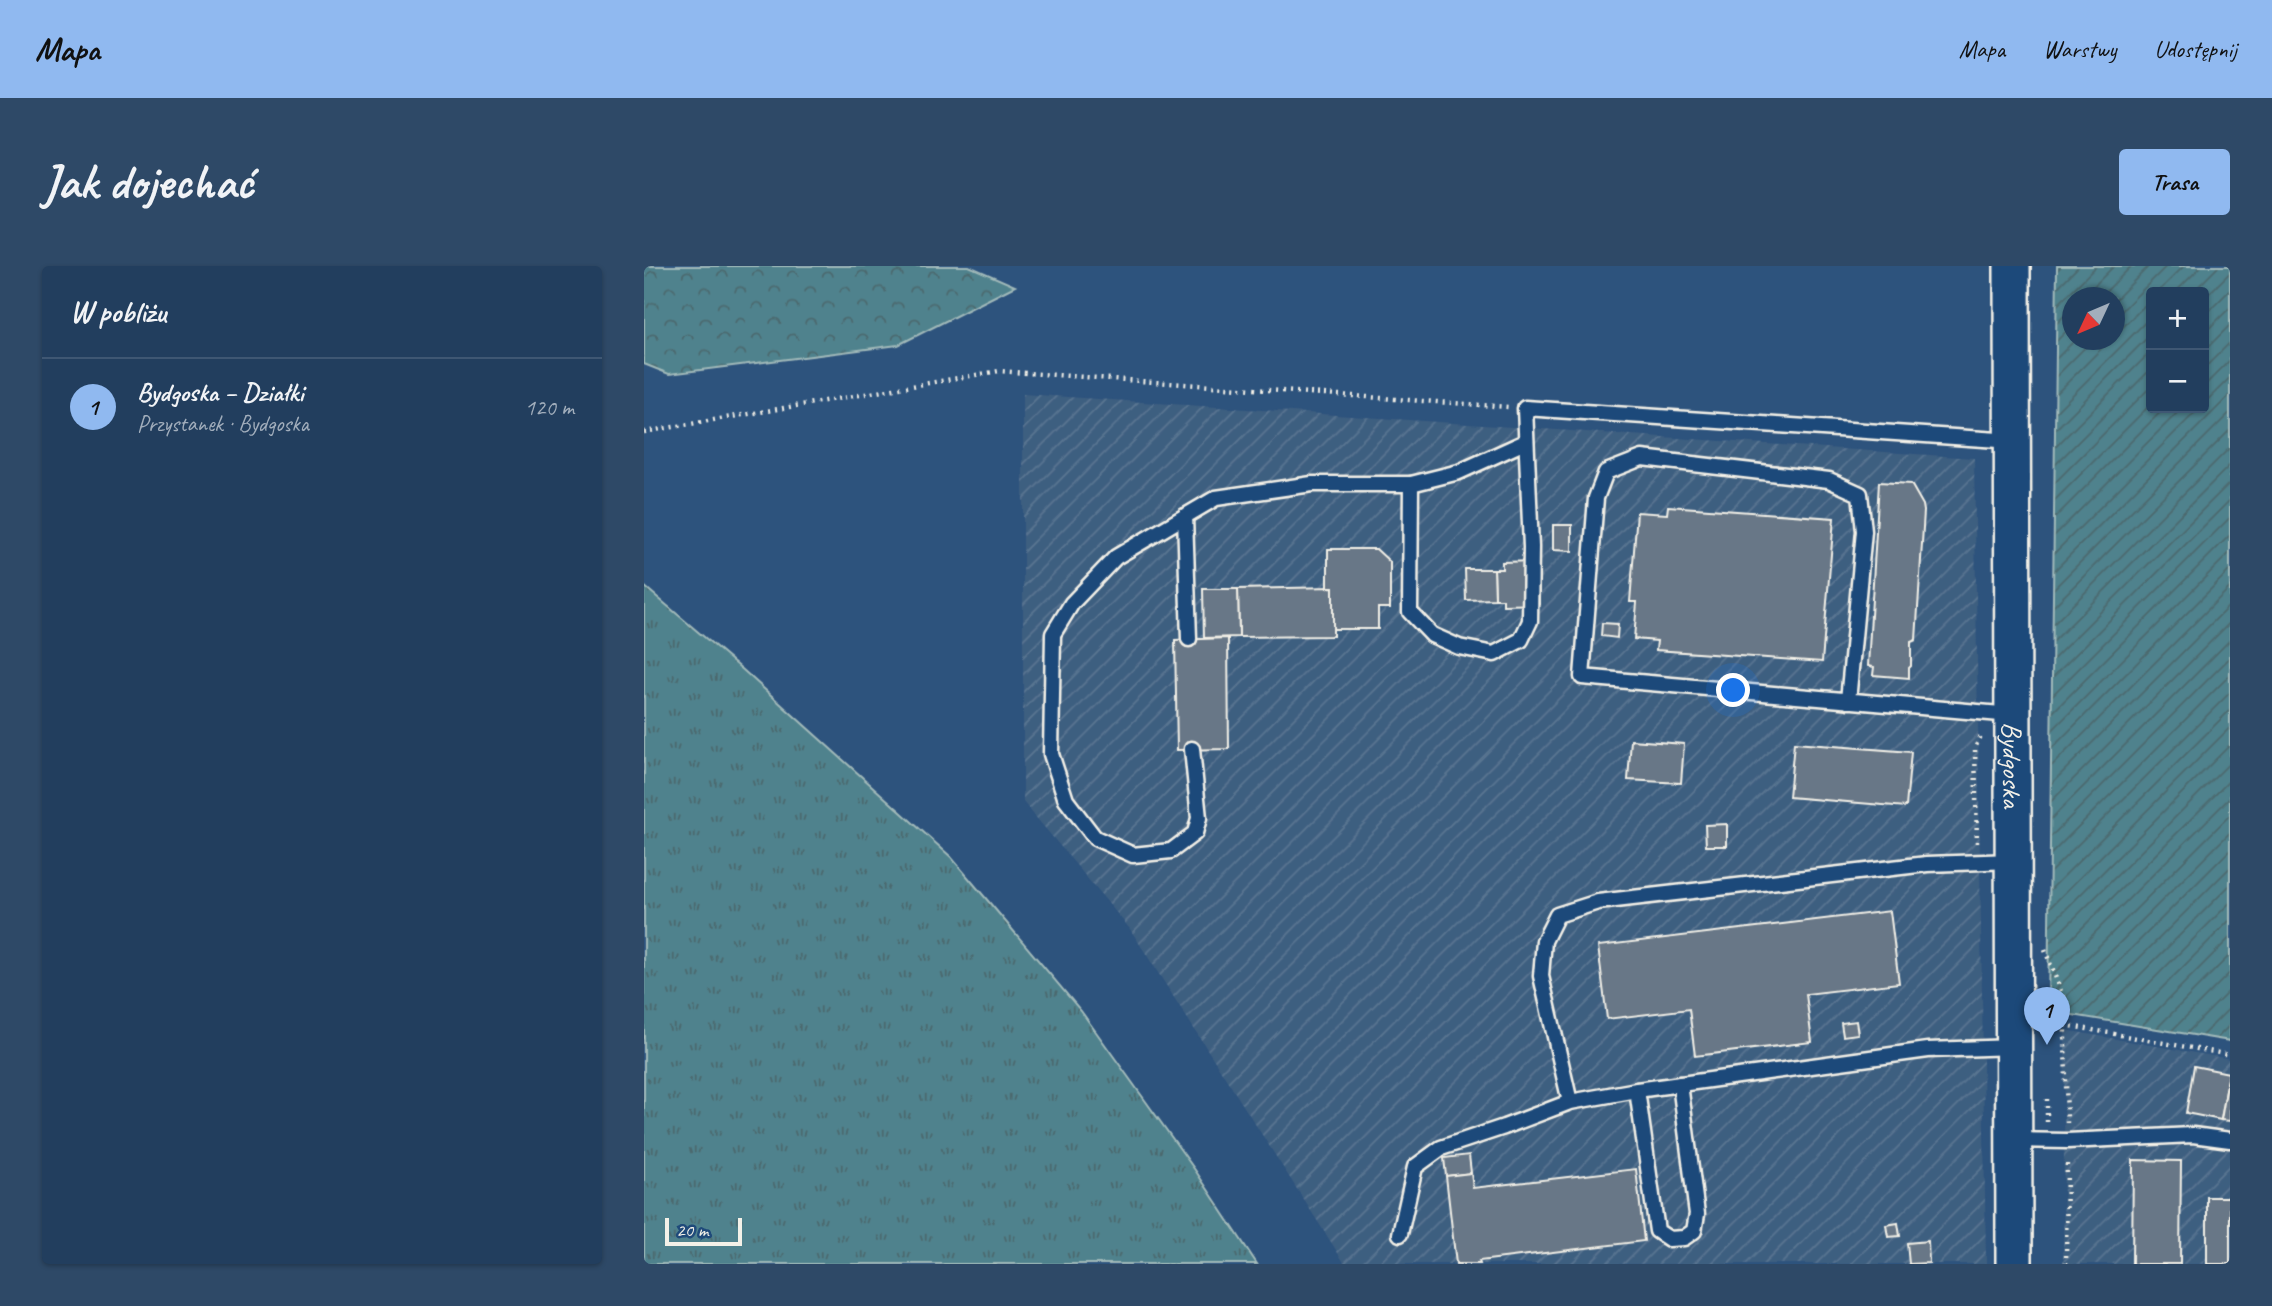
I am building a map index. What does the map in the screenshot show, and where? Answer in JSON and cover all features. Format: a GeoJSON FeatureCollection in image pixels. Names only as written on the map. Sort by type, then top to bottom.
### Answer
{"type":"FeatureCollection","features":[{"type":"Feature","properties":{"kind":"street","name":"Bydgoska"},"geometry":{"type":"LineString","coordinates":[[2012,266],[2014,1264]]}},
{"type":"Feature","properties":{"kind":"lane"},"geometry":{"type":"LineString","coordinates":[[1411,484],[1410,612],[1433,635],[1459,647],[1494,654],[1521,640],[1531,621],[1525,408],[2013,441]]}},
{"type":"Feature","properties":{"kind":"lane"},"geometry":{"type":"LineString","coordinates":[[1192,749],[1199,818],[1195,834],[1171,851],[1133,855],[1095,838],[1066,800],[1051,754],[1053,634],[1072,603],[1116,557],[1216,498],[1312,484],[1411,484],[1459,472],[1525,442]]}},
{"type":"Feature","properties":{"kind":"lane"},"geometry":{"type":"LineString","coordinates":[[1848,701],[1864,531],[1860,494],[1829,480],[1642,458],[1606,472],[1596,498],[1582,677],[2013,716]]}},
{"type":"Feature","properties":{"kind":"lane"},"geometry":{"type":"LineString","coordinates":[[1185,516],[1189,639]]}},
{"type":"Feature","properties":{"kind":"lane"},"geometry":{"type":"LineString","coordinates":[[1570,1102],[1541,976],[1544,942],[1557,915],[1598,902],[1927,864],[2013,861]]}},
{"type":"Feature","properties":{"kind":"lane"},"geometry":{"type":"LineString","coordinates":[[1400,1234],[1415,1167],[1441,1148],[1504,1128],[1570,1102],[1637,1090],[1928,1050],[2014,1047]]}},
{"type":"Feature","properties":{"kind":"lane"},"geometry":{"type":"LineString","coordinates":[[1637,1090],[1657,1230],[1669,1239],[1684,1238],[1694,1231],[1697,1214],[1680,1084]]}},
{"type":"Feature","properties":{"kind":"lane"},"geometry":{"type":"LineString","coordinates":[[2015,1140],[2067,1141],[2193,1135],[2230,1140]]}},
{"type":"Feature","properties":{"kind":"path"},"geometry":{"type":"LineString","coordinates":[[644,432],[999,371],[1525,408]]}},
{"type":"Feature","properties":{"kind":"path"},"geometry":{"type":"LineString","coordinates":[[2065,1025],[2230,1055]]}},
{"type":"Feature","properties":{"kind":"shaded area"},"geometry":{"type":"Polygon","coordinates":[[[1023,394],[1974,458],[1986,1264],[1345,1264],[1130,929],[1023,802],[1023,394]]]}},
{"type":"Feature","properties":{"kind":"shaded area"},"geometry":{"type":"Polygon","coordinates":[[[2065,1030],[2230,1059],[2230,1264],[2063,1264],[2065,1030]]]}},
{"type":"Feature","properties":{"kind":"green space"},"geometry":{"type":"Polygon","coordinates":[[[644,266],[969,266],[1015,286],[898,345],[669,374],[644,364],[644,266]]]}},
{"type":"Feature","properties":{"kind":"green space"},"geometry":{"type":"Polygon","coordinates":[[[2057,266],[2230,266],[2230,1041],[2048,1011],[2057,266]]]}},
{"type":"Feature","properties":{"kind":"green space"},"geometry":{"type":"Polygon","coordinates":[[[644,586],[743,670],[951,857],[1081,1011],[1195,1170],[1257,1264],[644,1264],[644,586]]]}},
{"type":"Feature","properties":{"kind":"building"},"geometry":{"type":"Polygon","coordinates":[[[1879,482],[1911,484],[1924,511],[1916,640],[1911,642],[1909,678],[1873,675],[1874,667],[1868,666],[1879,482]]]}},
{"type":"Feature","properties":{"kind":"building"},"geometry":{"type":"Polygon","coordinates":[[[1668,506],[1834,518],[1822,662],[1656,650],[1657,641],[1634,639],[1637,602],[1630,602],[1637,512],[1667,514],[1668,506]]]}},
{"type":"Feature","properties":{"kind":"building"},"geometry":{"type":"Polygon","coordinates":[[[1553,525],[1572,525],[1572,551],[1553,550],[1553,525]]]}},
{"type":"Feature","properties":{"kind":"building"},"geometry":{"type":"Polygon","coordinates":[[[1328,549],[1376,549],[1390,562],[1390,608],[1378,608],[1378,629],[1333,629],[1333,587],[1328,587],[1328,549]]]}},
{"type":"Feature","properties":{"kind":"building"},"geometry":{"type":"Polygon","coordinates":[[[1538,561],[1539,604],[1503,605],[1503,599],[1495,599],[1494,569],[1502,569],[1502,562],[1538,561]]]}},
{"type":"Feature","properties":{"kind":"building"},"geometry":{"type":"Polygon","coordinates":[[[1465,569],[1494,569],[1495,599],[1466,600],[1465,569]]]}},
{"type":"Feature","properties":{"kind":"building"},"geometry":{"type":"Polygon","coordinates":[[[1333,587],[1333,636],[1239,637],[1238,589],[1333,587]]]}},
{"type":"Feature","properties":{"kind":"building"},"geometry":{"type":"Polygon","coordinates":[[[1203,589],[1238,589],[1239,637],[1204,638],[1203,589]]]}},
{"type":"Feature","properties":{"kind":"building"},"geometry":{"type":"Polygon","coordinates":[[[1602,623],[1618,624],[1617,638],[1601,636],[1602,623]]]}},
{"type":"Feature","properties":{"kind":"building"},"geometry":{"type":"Polygon","coordinates":[[[1228,638],[1229,749],[1177,750],[1175,640],[1228,638]]]}},
{"type":"Feature","properties":{"kind":"building"},"geometry":{"type":"Polygon","coordinates":[[[1631,740],[1684,744],[1681,783],[1628,780],[1631,740]]]}},
{"type":"Feature","properties":{"kind":"building"},"geometry":{"type":"Polygon","coordinates":[[[1794,743],[1911,752],[1906,807],[1789,797],[1794,743]]]}},
{"type":"Feature","properties":{"kind":"building"},"geometry":{"type":"Polygon","coordinates":[[[1727,824],[1727,846],[1706,846],[1705,825],[1727,824]]]}},
{"type":"Feature","properties":{"kind":"building"},"geometry":{"type":"Polygon","coordinates":[[[1890,911],[1899,983],[1806,994],[1812,1042],[1695,1056],[1689,1009],[1607,1019],[1598,946],[1890,911]]]}},
{"type":"Feature","properties":{"kind":"building"},"geometry":{"type":"Polygon","coordinates":[[[1856,1021],[1858,1034],[1843,1036],[1841,1023],[1856,1021]]]}},
{"type":"Feature","properties":{"kind":"building"},"geometry":{"type":"Polygon","coordinates":[[[2194,1066],[2229,1073],[2221,1120],[2186,1113],[2194,1066]]]}},
{"type":"Feature","properties":{"kind":"building"},"geometry":{"type":"Polygon","coordinates":[[[2230,1073],[2230,1121],[2221,1120],[2230,1073]]]}},
{"type":"Feature","properties":{"kind":"building"},"geometry":{"type":"Polygon","coordinates":[[[1469,1155],[1471,1173],[1446,1176],[1444,1158],[1469,1155]]]}},
{"type":"Feature","properties":{"kind":"building"},"geometry":{"type":"Polygon","coordinates":[[[2133,1160],[2181,1161],[2180,1264],[2132,1264],[2133,1160]]]}},
{"type":"Feature","properties":{"kind":"building"},"geometry":{"type":"Polygon","coordinates":[[[1636,1169],[1644,1241],[1479,1261],[1480,1264],[1456,1264],[1446,1176],[1471,1173],[1473,1188],[1636,1169]]]}},
{"type":"Feature","properties":{"kind":"building"},"geometry":{"type":"Polygon","coordinates":[[[2207,1197],[2230,1197],[2230,1264],[2207,1264],[2207,1197]]]}},
{"type":"Feature","properties":{"kind":"building"},"geometry":{"type":"Polygon","coordinates":[[[1898,1223],[1900,1236],[1888,1237],[1886,1225],[1898,1223]]]}},
{"type":"Feature","properties":{"kind":"building"},"geometry":{"type":"Polygon","coordinates":[[[1928,1241],[1929,1263],[1909,1264],[1907,1243],[1928,1241]]]}},
{"type":"Feature","properties":{"kind":"place","name":"Bydgoska – Działki"},"geometry":{"type":"Point","coordinates":[2047,1045]}}]}
